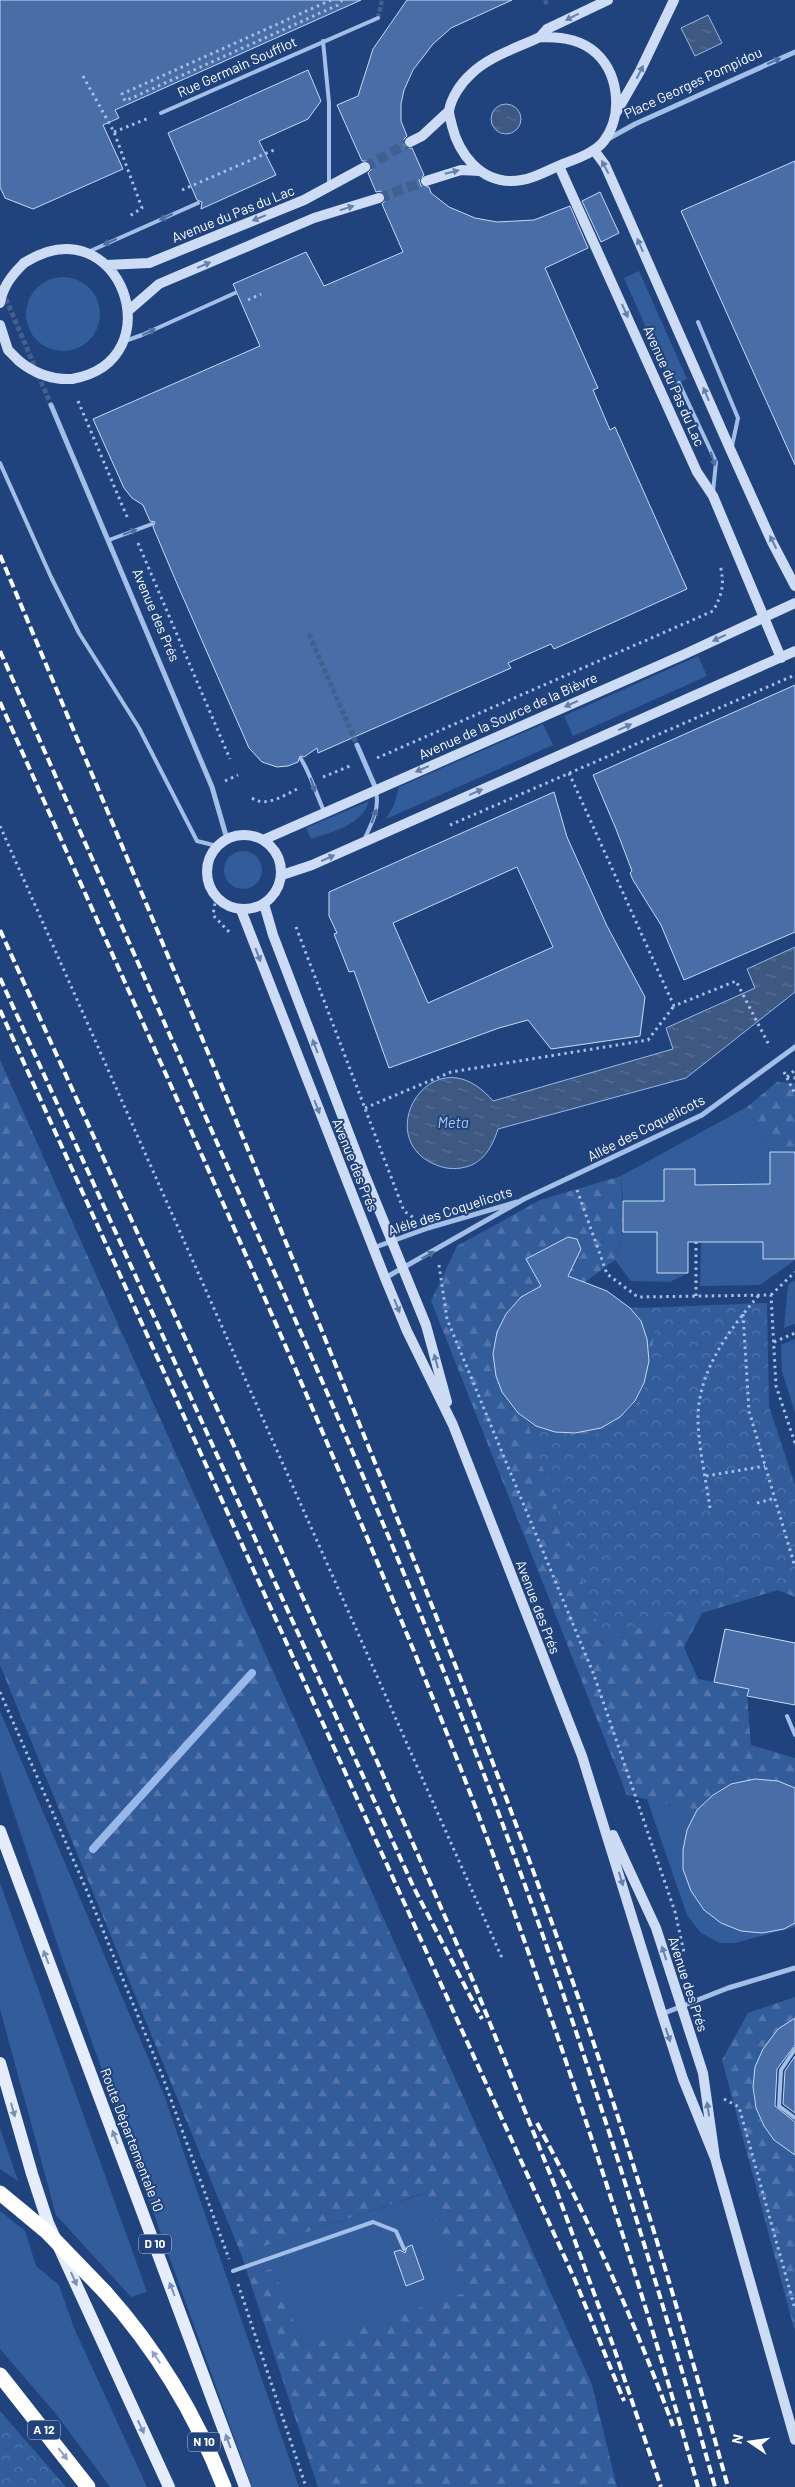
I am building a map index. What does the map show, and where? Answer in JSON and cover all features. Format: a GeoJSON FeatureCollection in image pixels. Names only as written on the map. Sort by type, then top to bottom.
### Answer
{"type":"FeatureCollection","features":[{"type":"Feature","properties":{"kind":"highway","name":"N 10"},"geometry":{"type":"LineString","coordinates":[[0,2193],[47,2232],[105,2292],[134,2327],[182,2398],[224,2487]]}},
{"type":"Feature","properties":{"kind":"highway","name":"A 12"},"geometry":{"type":"LineString","coordinates":[[0,2375],[88,2487]]}},
{"type":"Feature","properties":{"kind":"main road"},"geometry":{"type":"LineString","coordinates":[[410,142],[422,136],[449,111],[461,85],[479,66],[540,37],[547,29],[608,0]]}},
{"type":"Feature","properties":{"kind":"main road","name":"Place Georges Pompidou"},"geometry":{"type":"LineString","coordinates":[[449,111],[453,131],[462,151],[480,171],[491,178],[510,181],[525,180],[594,150],[603,142],[611,128],[615,114],[640,71],[674,0]]}},
{"type":"Feature","properties":{"kind":"main road","name":"Place Georges Pompidou"},"geometry":{"type":"LineString","coordinates":[[540,37],[572,40],[590,48],[598,55],[608,67],[613,80],[615,114]]}},
{"type":"Feature","properties":{"kind":"main road","name":"Avenue du Pas du Lac"},"geometry":{"type":"LineString","coordinates":[[594,150],[605,165],[772,542],[795,586]]}},
{"type":"Feature","properties":{"kind":"main road","name":"Avenue du Pas du Lac"},"geometry":{"type":"LineString","coordinates":[[559,166],[697,472],[713,496],[781,658]]}},
{"type":"Feature","properties":{"kind":"main road","name":"Avenue du Pas du Lac"},"geometry":{"type":"LineString","coordinates":[[106,265],[149,262],[304,200],[365,167]]}},
{"type":"Feature","properties":{"kind":"main road"},"geometry":{"type":"LineString","coordinates":[[426,181],[461,170],[480,171]]}},
{"type":"Feature","properties":{"kind":"main road"},"geometry":{"type":"LineString","coordinates":[[128,311],[159,284],[314,218],[379,198]]}},
{"type":"Feature","properties":{"kind":"main road"},"geometry":{"type":"LineString","coordinates":[[0,304],[5,287],[13,274],[31,258],[53,250],[70,250],[86,253],[106,265],[118,278],[125,294],[128,326],[123,341],[107,363],[91,374],[61,379],[38,374],[4,350],[0,325]]}},
{"type":"Feature","properties":{"kind":"main road","name":"Avenue de la Source de la Bièvre"},"geometry":{"type":"LineString","coordinates":[[263,840],[324,811],[795,603]]}},
{"type":"Feature","properties":{"kind":"main road"},"geometry":{"type":"LineString","coordinates":[[282,875],[312,865],[795,651]]}},
{"type":"Feature","properties":{"kind":"main road"},"geometry":{"type":"LineString","coordinates":[[245,834],[263,840],[278,855],[282,875],[273,897],[264,904],[253,909],[241,910],[229,907],[216,896],[207,879],[207,868],[210,856],[217,846],[227,839],[245,834]]}},
{"type":"Feature","properties":{"kind":"main road","name":"Avenue des Prés"},"geometry":{"type":"LineString","coordinates":[[264,904],[273,936],[426,1325],[453,1425]]}},
{"type":"Feature","properties":{"kind":"main road","name":"Avenue des Prés"},"geometry":{"type":"LineString","coordinates":[[241,910],[385,1278],[407,1331],[453,1425],[596,1799],[683,2079],[715,2158],[795,2440]]}},
{"type":"Feature","properties":{"kind":"main road","name":"Avenue des Prés"},"geometry":{"type":"LineString","coordinates":[[596,1799],[656,1928],[703,2073],[715,2158]]}},
{"type":"Feature","properties":{"kind":"main road","name":"Route Départementale 10"},"geometry":{"type":"LineString","coordinates":[[0,1832],[245,2487]]}},
{"type":"Feature","properties":{"kind":"main road"},"geometry":{"type":"LineString","coordinates":[[0,2063],[48,2223],[169,2487]]}},
{"type":"Feature","properties":{"kind":"street","name":"Place Georges Pompidou"},"geometry":{"type":"LineString","coordinates":[[603,142],[635,124],[795,52]]}},
{"type":"Feature","properties":{"kind":"street","name":"Avenue des Prés"},"geometry":{"type":"LineString","coordinates":[[51,405],[212,787],[221,810],[227,839]]}},
{"type":"Feature","properties":{"kind":"street"},"geometry":{"type":"LineString","coordinates":[[357,745],[376,789]]}},
{"type":"Feature","properties":{"kind":"street","name":"Allée des Coquelicots"},"geometry":{"type":"LineString","coordinates":[[524,1200],[702,1115],[795,1047]]}},
{"type":"Feature","properties":{"kind":"street","name":"Aléle des Coquelicots"},"geometry":{"type":"LineString","coordinates":[[373,1248],[428,1228],[524,1200]]}},
{"type":"Feature","properties":{"kind":"street","name":"Aléle des Coquelicots"},"geometry":{"type":"LineString","coordinates":[[385,1278],[437,1251],[524,1200]]}},
{"type":"Feature","properties":{"kind":"street"},"geometry":{"type":"LineString","coordinates":[[662,2014],[728,1988],[795,1968]]}},
{"type":"Feature","properties":{"kind":"lane","name":"Rue Germain Soufflot"},"geometry":{"type":"LineString","coordinates":[[161,113],[378,18]]}},
{"type":"Feature","properties":{"kind":"lane"},"geometry":{"type":"LineString","coordinates":[[323,41],[329,103],[329,186]]}},
{"type":"Feature","properties":{"kind":"lane"},"geometry":{"type":"LineString","coordinates":[[86,253],[198,203]]}},
{"type":"Feature","properties":{"kind":"lane"},"geometry":{"type":"LineString","coordinates":[[123,341],[142,336],[235,292]]}},
{"type":"Feature","properties":{"kind":"lane"},"geometry":{"type":"LineString","coordinates":[[698,322],[738,418],[731,451]]}},
{"type":"Feature","properties":{"kind":"lane"},"geometry":{"type":"LineString","coordinates":[[679,382],[716,462],[713,496]]}},
{"type":"Feature","properties":{"kind":"lane"},"geometry":{"type":"LineString","coordinates":[[0,463],[50,577],[79,633],[139,728],[197,841],[217,846]]}},
{"type":"Feature","properties":{"kind":"lane"},"geometry":{"type":"LineString","coordinates":[[109,540],[152,524]]}},
{"type":"Feature","properties":{"kind":"lane"},"geometry":{"type":"LineString","coordinates":[[301,759],[309,772],[311,782],[324,811]]}},
{"type":"Feature","properties":{"kind":"lane"},"geometry":{"type":"LineString","coordinates":[[364,842],[376,811],[378,799],[376,789]]}},
{"type":"Feature","properties":{"kind":"lane"},"geometry":{"type":"LineString","coordinates":[[787,1716],[795,1735]]}},
{"type":"Feature","properties":{"kind":"lane"},"geometry":{"type":"LineString","coordinates":[[795,2049],[781,2070],[779,2106],[795,2118]]}},
{"type":"Feature","properties":{"kind":"lane"},"geometry":{"type":"LineString","coordinates":[[233,2271],[373,2222],[396,2232],[404,2248]]}},
{"type":"Feature","properties":{"kind":"path"},"geometry":{"type":"LineString","coordinates":[[331,0],[122,94],[125,101],[338,5],[342,0]]}},
{"type":"Feature","properties":{"kind":"path"},"geometry":{"type":"LineString","coordinates":[[265,30],[268,37]]}},
{"type":"Feature","properties":{"kind":"path"},"geometry":{"type":"LineString","coordinates":[[194,61],[198,68]]}},
{"type":"Feature","properties":{"kind":"path"},"geometry":{"type":"LineString","coordinates":[[82,76],[114,132],[142,208],[133,212]]}},
{"type":"Feature","properties":{"kind":"path"},"geometry":{"type":"LineString","coordinates":[[114,132],[161,113]]}},
{"type":"Feature","properties":{"kind":"path"},"geometry":{"type":"LineString","coordinates":[[182,190],[276,149]]}},
{"type":"Feature","properties":{"kind":"path"},"geometry":{"type":"LineString","coordinates":[[243,302],[262,294]]}},
{"type":"Feature","properties":{"kind":"path"},"geometry":{"type":"LineString","coordinates":[[78,401],[230,759]]}},
{"type":"Feature","properties":{"kind":"path"},"geometry":{"type":"LineString","coordinates":[[252,798],[265,803],[346,767],[364,763],[712,611],[722,596],[724,579],[720,565]]}},
{"type":"Feature","properties":{"kind":"path"},"geometry":{"type":"LineString","coordinates":[[445,827],[795,675]]}},
{"type":"Feature","properties":{"kind":"path"},"geometry":{"type":"LineString","coordinates":[[568,769],[674,1006]]}},
{"type":"Feature","properties":{"kind":"path"},"geometry":{"type":"LineString","coordinates":[[0,826],[502,1958]]}},
{"type":"Feature","properties":{"kind":"path"},"geometry":{"type":"LineString","coordinates":[[216,896],[213,915],[233,936]]}},
{"type":"Feature","properties":{"kind":"path"},"geometry":{"type":"LineString","coordinates":[[296,927],[404,1211],[428,1228]]}},
{"type":"Feature","properties":{"kind":"path"},"geometry":{"type":"LineString","coordinates":[[366,1108],[451,1072],[648,1040],[674,1006],[736,981],[760,1031]]}},
{"type":"Feature","properties":{"kind":"path"},"geometry":{"type":"LineString","coordinates":[[778,1060],[795,1094]]}},
{"type":"Feature","properties":{"kind":"path"},"geometry":{"type":"LineString","coordinates":[[786,1077],[795,1070]]}},
{"type":"Feature","properties":{"kind":"path"},"geometry":{"type":"LineString","coordinates":[[786,1077],[795,1078]]}},
{"type":"Feature","properties":{"kind":"path"},"geometry":{"type":"LineString","coordinates":[[573,1178],[607,1274],[638,1297],[771,1295],[795,1272]]}},
{"type":"Feature","properties":{"kind":"path"},"geometry":{"type":"LineString","coordinates":[[696,1242],[696,1296]]}},
{"type":"Feature","properties":{"kind":"path"},"geometry":{"type":"LineString","coordinates":[[437,1251],[447,1319],[594,1675],[675,1912],[686,1960]]}},
{"type":"Feature","properties":{"kind":"path"},"geometry":{"type":"LineString","coordinates":[[710,1508],[698,1420],[700,1400],[709,1368],[730,1330],[759,1295]]}},
{"type":"Feature","properties":{"kind":"path"},"geometry":{"type":"LineString","coordinates":[[771,1295],[776,1386],[795,1443]]}},
{"type":"Feature","properties":{"kind":"path"},"geometry":{"type":"LineString","coordinates":[[743,1314],[749,1411],[795,1567]]}},
{"type":"Feature","properties":{"kind":"path"},"geometry":{"type":"LineString","coordinates":[[774,1342],[795,1333]]}},
{"type":"Feature","properties":{"kind":"path"},"geometry":{"type":"LineString","coordinates":[[706,1476],[765,1466]]}},
{"type":"Feature","properties":{"kind":"path"},"geometry":{"type":"LineString","coordinates":[[757,1503],[775,1498]]}},
{"type":"Feature","properties":{"kind":"path"},"geometry":{"type":"LineString","coordinates":[[0,1692],[87,1891],[162,2075],[233,2271],[306,2487]]}},
{"type":"Feature","properties":{"kind":"path"},"geometry":{"type":"LineString","coordinates":[[720,2096],[739,2107],[795,2309]]}},
{"type":"Feature","properties":{"kind":"green space"},"geometry":{"type":"Polygon","coordinates":[[[639,271],[687,379],[672,386],[624,278],[639,271]]]}},
{"type":"Feature","properties":{"kind":"green space"},"geometry":{"type":"Polygon","coordinates":[[[63,277],[77,280],[89,288],[97,300],[100,314],[97,328],[89,340],[77,348],[63,351],[49,348],[37,340],[29,328],[26,314],[29,300],[37,288],[49,280],[63,277]]]}},
{"type":"Feature","properties":{"kind":"green space"},"geometry":{"type":"Polygon","coordinates":[[[698,656],[707,676],[573,736],[564,716],[698,656]]]}},
{"type":"Feature","properties":{"kind":"green space"},"geometry":{"type":"Polygon","coordinates":[[[543,724],[553,745],[386,819],[394,805],[399,787],[543,724]]]}},
{"type":"Feature","properties":{"kind":"green space"},"geometry":{"type":"Polygon","coordinates":[[[369,801],[366,809],[353,822],[311,839],[306,828],[369,801]]]}},
{"type":"Feature","properties":{"kind":"green space"},"geometry":{"type":"Polygon","coordinates":[[[243,851],[250,852],[256,857],[261,863],[261,877],[256,883],[250,888],[243,889],[236,888],[230,883],[225,877],[224,870],[225,863],[230,857],[236,852],[243,851]]]}},
{"type":"Feature","properties":{"kind":"green space"},"geometry":{"type":"Polygon","coordinates":[[[0,1060],[592,2385],[617,2487],[318,2487],[249,2278],[273,2268],[304,2347],[464,2293],[425,2193],[241,2254],[0,1665],[0,1060]]]}},
{"type":"Feature","properties":{"kind":"green space"},"geometry":{"type":"Polygon","coordinates":[[[777,1082],[795,1083],[795,1151],[770,1152],[747,1107],[777,1082]]]}},
{"type":"Feature","properties":{"kind":"green space"},"geometry":{"type":"Polygon","coordinates":[[[747,1107],[770,1152],[770,1184],[696,1209],[695,1169],[664,1169],[664,1201],[623,1201],[621,1176],[747,1107]]]}},
{"type":"Feature","properties":{"kind":"green space"},"geometry":{"type":"Polygon","coordinates":[[[621,1176],[623,1232],[615,1260],[585,1282],[551,1284],[530,1291],[521,1297],[506,1315],[499,1330],[495,1345],[494,1361],[497,1377],[503,1392],[522,1417],[536,1426],[551,1431],[567,1433],[584,1432],[615,1420],[628,1410],[638,1398],[644,1383],[641,1322],[630,1307],[677,1313],[795,1557],[795,1597],[778,1590],[702,1613],[684,1647],[698,1679],[749,1689],[747,1696],[751,1745],[795,1758],[795,1788],[764,1782],[732,1784],[717,1791],[697,1810],[627,1795],[431,1301],[457,1246],[540,1200],[621,1176]]]}},
{"type":"Feature","properties":{"kind":"green space"},"geometry":{"type":"Polygon","coordinates":[[[763,1215],[763,1259],[795,1260],[760,1285],[700,1286],[701,1242],[763,1215]]]}},
{"type":"Feature","properties":{"kind":"green space"},"geometry":{"type":"Polygon","coordinates":[[[623,1232],[657,1232],[657,1273],[688,1273],[670,1282],[631,1281],[615,1260],[623,1232]]]}},
{"type":"Feature","properties":{"kind":"green space"},"geometry":{"type":"Polygon","coordinates":[[[795,1280],[795,1324],[784,1328],[788,1285],[795,1280]]]}},
{"type":"Feature","properties":{"kind":"green space"},"geometry":{"type":"Polygon","coordinates":[[[767,1303],[769,1406],[795,1485],[795,1587],[766,1585],[603,1640],[529,1428],[593,1436],[641,1403],[655,1333],[639,1308],[767,1303]]]}},
{"type":"Feature","properties":{"kind":"green space"},"geometry":{"type":"Polygon","coordinates":[[[795,1339],[795,1413],[782,1371],[781,1345],[795,1339]]]}},
{"type":"Feature","properties":{"kind":"green space"},"geometry":{"type":"Polygon","coordinates":[[[0,1711],[164,2095],[299,2487],[252,2487],[64,1964],[0,1771],[0,1711]]]}},
{"type":"Feature","properties":{"kind":"green space"},"geometry":{"type":"Polygon","coordinates":[[[647,1799],[697,1810],[686,1837],[683,1861],[689,1885],[704,1910],[784,1929],[795,1923],[795,1927],[735,1943],[720,1943],[701,1933],[687,1915],[647,1799]]]}},
{"type":"Feature","properties":{"kind":"green space"},"geometry":{"type":"Polygon","coordinates":[[[0,1883],[147,2292],[131,2297],[56,2215],[0,2009],[0,1883]]]}},
{"type":"Feature","properties":{"kind":"green space"},"geometry":{"type":"Polygon","coordinates":[[[795,1997],[795,2018],[780,2030],[760,2058],[754,2074],[753,2090],[755,2107],[762,2123],[776,2141],[795,2155],[795,2332],[722,2060],[748,2013],[795,1997]]]}},
{"type":"Feature","properties":{"kind":"green space"},"geometry":{"type":"Polygon","coordinates":[[[0,2128],[18,2181],[0,2169],[0,2128]]]}},
{"type":"Feature","properties":{"kind":"green space"},"geometry":{"type":"Polygon","coordinates":[[[426,2193],[465,2294],[304,2347],[273,2269],[249,2278],[241,2254],[426,2193]]]}},
{"type":"Feature","properties":{"kind":"green space"},"geometry":{"type":"Polygon","coordinates":[[[0,2211],[25,2231],[36,2266],[59,2285],[74,2328],[147,2487],[110,2487],[56,2414],[0,2349],[0,2211]]]}},
{"type":"Feature","properties":{"kind":"green space"},"geometry":{"type":"Polygon","coordinates":[[[0,2411],[66,2487],[0,2487],[0,2411]]]}},
{"type":"Feature","properties":{"kind":"water"},"geometry":{"type":"Polygon","coordinates":[[[708,15],[722,43],[695,56],[681,28],[708,15]]]}},
{"type":"Feature","properties":{"kind":"water"},"geometry":{"type":"Polygon","coordinates":[[[506,104],[517,108],[521,119],[517,130],[506,134],[495,130],[491,119],[495,108],[506,104]]]}},
{"type":"Feature","properties":{"kind":"water","name":"Meta"},"geometry":{"type":"Polygon","coordinates":[[[795,947],[795,992],[686,1078],[498,1129],[493,1143],[485,1154],[475,1163],[461,1168],[452,1169],[428,1161],[413,1146],[407,1129],[410,1110],[419,1094],[433,1082],[451,1078],[472,1083],[493,1101],[673,1049],[666,1028],[755,988],[747,969],[795,947]]]}},
{"type":"Feature","properties":{"kind":"building"},"geometry":{"type":"Polygon","coordinates":[[[0,0],[361,0],[115,110],[119,118],[103,125],[123,169],[33,209],[5,198],[0,187],[0,0]]]}},
{"type":"Feature","properties":{"kind":"building"},"geometry":{"type":"Polygon","coordinates":[[[407,0],[512,0],[451,28],[433,44],[413,70],[404,90],[401,104],[401,121],[407,136],[404,139],[404,145],[407,148],[412,148],[424,175],[419,180],[421,186],[429,187],[431,193],[449,207],[475,218],[497,222],[534,220],[570,206],[588,248],[545,268],[598,388],[593,390],[610,430],[615,427],[687,589],[554,649],[551,644],[508,663],[511,668],[318,753],[317,748],[304,757],[300,756],[298,762],[288,766],[277,767],[262,762],[249,748],[153,527],[155,522],[150,521],[143,505],[132,498],[124,488],[93,419],[260,346],[233,284],[306,252],[324,286],[403,252],[382,204],[386,200],[385,196],[381,191],[376,192],[368,173],[371,170],[371,164],[368,161],[362,161],[337,105],[358,96],[373,49],[407,0]]]}},
{"type":"Feature","properties":{"kind":"building"},"geometry":{"type":"Polygon","coordinates":[[[308,70],[321,101],[308,119],[259,141],[276,175],[201,209],[202,202],[197,200],[168,133],[308,70]]]}},
{"type":"Feature","properties":{"kind":"building"},"geometry":{"type":"Polygon","coordinates":[[[795,161],[795,465],[681,211],[795,161]]]}},
{"type":"Feature","properties":{"kind":"building"},"geometry":{"type":"Polygon","coordinates":[[[600,192],[619,233],[601,242],[582,201],[600,192]]]}},
{"type":"Feature","properties":{"kind":"building"},"geometry":{"type":"Polygon","coordinates":[[[795,685],[795,932],[684,980],[661,925],[633,880],[630,873],[632,871],[616,829],[593,775],[795,685]]]}},
{"type":"Feature","properties":{"kind":"building"},"geometry":{"type":"Polygon","coordinates":[[[554,792],[567,837],[607,926],[645,997],[640,1036],[551,1049],[528,1020],[499,1028],[389,1068],[354,971],[349,972],[334,934],[337,933],[329,916],[329,892],[554,792]],[[517,867],[393,923],[428,1003],[553,947],[517,867]]]}},
{"type":"Feature","properties":{"kind":"building"},"geometry":{"type":"Polygon","coordinates":[[[770,1152],[795,1152],[795,1259],[763,1259],[763,1242],[688,1242],[688,1273],[657,1273],[657,1232],[623,1232],[623,1201],[664,1201],[664,1169],[695,1169],[695,1185],[770,1184],[770,1152]]]}},
{"type":"Feature","properties":{"kind":"building"},"geometry":{"type":"Polygon","coordinates":[[[568,1237],[577,1239],[581,1249],[568,1276],[607,1291],[630,1308],[641,1321],[647,1339],[649,1361],[644,1383],[635,1401],[620,1417],[601,1428],[575,1433],[555,1432],[536,1426],[518,1413],[502,1392],[496,1376],[493,1354],[497,1332],[506,1314],[521,1297],[541,1286],[526,1259],[568,1237]]]}},
{"type":"Feature","properties":{"kind":"building"},"geometry":{"type":"Polygon","coordinates":[[[725,1629],[795,1643],[795,1705],[747,1696],[749,1689],[714,1682],[725,1629]]]}},
{"type":"Feature","properties":{"kind":"building"},"geometry":{"type":"Polygon","coordinates":[[[755,1779],[778,1781],[795,1788],[795,1923],[784,1929],[762,1933],[741,1931],[721,1923],[704,1910],[691,1891],[683,1869],[683,1850],[687,1830],[697,1810],[713,1795],[731,1784],[755,1779]]]}},
{"type":"Feature","properties":{"kind":"building"},"geometry":{"type":"Polygon","coordinates":[[[795,2018],[795,2045],[777,2069],[775,2106],[795,2122],[795,2155],[774,2140],[764,2126],[756,2108],[753,2087],[755,2067],[763,2049],[778,2029],[795,2018]]]}},
{"type":"Feature","properties":{"kind":"building"},"geometry":{"type":"Polygon","coordinates":[[[795,2056],[795,2113],[783,2104],[785,2071],[795,2056]]]}},
{"type":"Feature","properties":{"kind":"building"},"geometry":{"type":"Polygon","coordinates":[[[412,2245],[424,2279],[406,2286],[394,2252],[400,2250],[405,2253],[407,2247],[412,2245]]]}},
{"type":"Feature","properties":{"kind":"waterway"},"geometry":{"type":"LineString","coordinates":[[93,1849],[252,1673]]}},
{"type":"Feature","properties":{"kind":"tunnel"},"geometry":{"type":"LineString","coordinates":[[378,18],[382,0]]}},
{"type":"Feature","properties":{"kind":"tunnel"},"geometry":{"type":"LineString","coordinates":[[545,0],[547,4]]}},
{"type":"Feature","properties":{"kind":"tunnel"},"geometry":{"type":"LineString","coordinates":[[365,167],[410,142]]}},
{"type":"Feature","properties":{"kind":"tunnel"},"geometry":{"type":"LineString","coordinates":[[379,198],[426,181]]}},
{"type":"Feature","properties":{"kind":"tunnel"},"geometry":{"type":"LineString","coordinates":[[0,285],[51,405]]}},
{"type":"Feature","properties":{"kind":"tunnel"},"geometry":{"type":"LineString","coordinates":[[309,634],[357,745]]}},
{"type":"Feature","properties":{"kind":"railway"},"geometry":{"type":"LineString","coordinates":[[0,555],[317,1319],[499,1778],[576,1991],[617,2114],[693,2362],[728,2487]]}},
{"type":"Feature","properties":{"kind":"railway"},"geometry":{"type":"LineString","coordinates":[[0,651],[337,1415],[469,1736],[530,1900],[615,2150],[715,2487]]}},
{"type":"Feature","properties":{"kind":"railway"},"geometry":{"type":"LineString","coordinates":[[0,702],[330,1449],[383,1575],[478,1813],[539,1983],[610,2196],[698,2487]]}},
{"type":"Feature","properties":{"kind":"railway"},"geometry":{"type":"LineString","coordinates":[[0,930],[376,1759],[474,1983],[556,2189],[614,2348],[661,2487]]}},
{"type":"Feature","properties":{"kind":"railway"},"geometry":{"type":"LineString","coordinates":[[0,978],[414,1888],[482,2019]]}},
{"type":"Feature","properties":{"kind":"railway"},"geometry":{"type":"LineString","coordinates":[[0,1010],[575,2280],[624,2401]]}},
{"type":"Feature","properties":{"kind":"railway"},"geometry":{"type":"LineString","coordinates":[[537,2123],[575,2197],[610,2272],[643,2348],[673,2426]]}}]}
